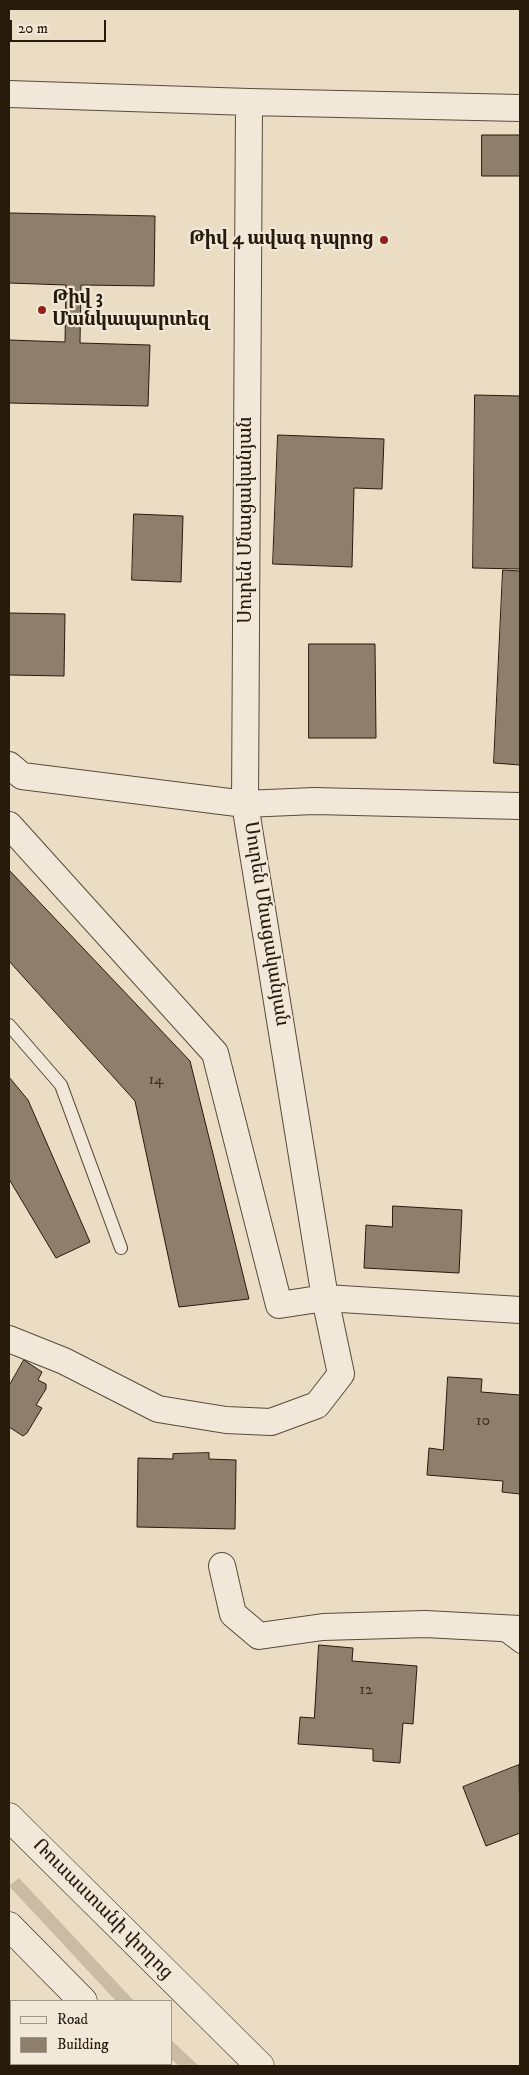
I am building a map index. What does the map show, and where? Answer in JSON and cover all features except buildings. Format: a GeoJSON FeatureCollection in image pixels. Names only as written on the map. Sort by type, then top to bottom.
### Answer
{"type":"FeatureCollection","features":[{"type":"Feature","properties":{"kind":"main road","name":"Ռուսաստանի փողոց"},"geometry":{"type":"LineString","coordinates":[[9,1817],[260,2066]]}},
{"type":"Feature","properties":{"kind":"main road"},"geometry":{"type":"LineString","coordinates":[[9,1926],[82,2000]]}},
{"type":"Feature","properties":{"kind":"street"},"geometry":{"type":"LineString","coordinates":[[9,94],[520,108]]}},
{"type":"Feature","properties":{"kind":"street","name":"Սուրեն Մնացականյան"},"geometry":{"type":"LineString","coordinates":[[9,1339],[64,1361],[158,1409],[226,1420],[271,1422],[317,1404],[341,1374],[324,1298],[246,804],[249,102]]}},
{"type":"Feature","properties":{"kind":"street"},"geometry":{"type":"LineString","coordinates":[[13,777],[246,804],[314,801],[520,806]]}},
{"type":"Feature","properties":{"kind":"street"},"geometry":{"type":"LineString","coordinates":[[9,825],[215,1053],[279,1305],[324,1298],[520,1310]]}},
{"type":"Feature","properties":{"kind":"street"},"geometry":{"type":"LineString","coordinates":[[222,1566],[233,1614],[259,1636],[323,1627],[425,1624],[520,1629]]}},
{"type":"Feature","properties":{"kind":"lane"},"geometry":{"type":"LineString","coordinates":[[9,1025],[61,1086],[121,1248]]}},
{"type":"Feature","properties":{"kind":"lane"},"geometry":{"type":"LineString","coordinates":[[494,1628],[520,1646]]}},
{"type":"Feature","properties":{"kind":"shaded area"},"geometry":{"type":"Polygon","coordinates":[[[19,1878],[133,2000],[115,2000],[9,1886],[19,1878]]]}},
{"type":"Feature","properties":{"kind":"shaded area"},"geometry":{"type":"Polygon","coordinates":[[[172,2041],[199,2066],[179,2066],[172,2060],[172,2041]]]}},
{"type":"Feature","properties":{"kind":"place","name":"Թիվ 4 ավագ դպրոց"},"geometry":{"type":"Point","coordinates":[384,240]}},
{"type":"Feature","properties":{"kind":"place","name":"Թիվ 3 Մանկապարտեզ"},"geometry":{"type":"Point","coordinates":[42,310]}}]}
